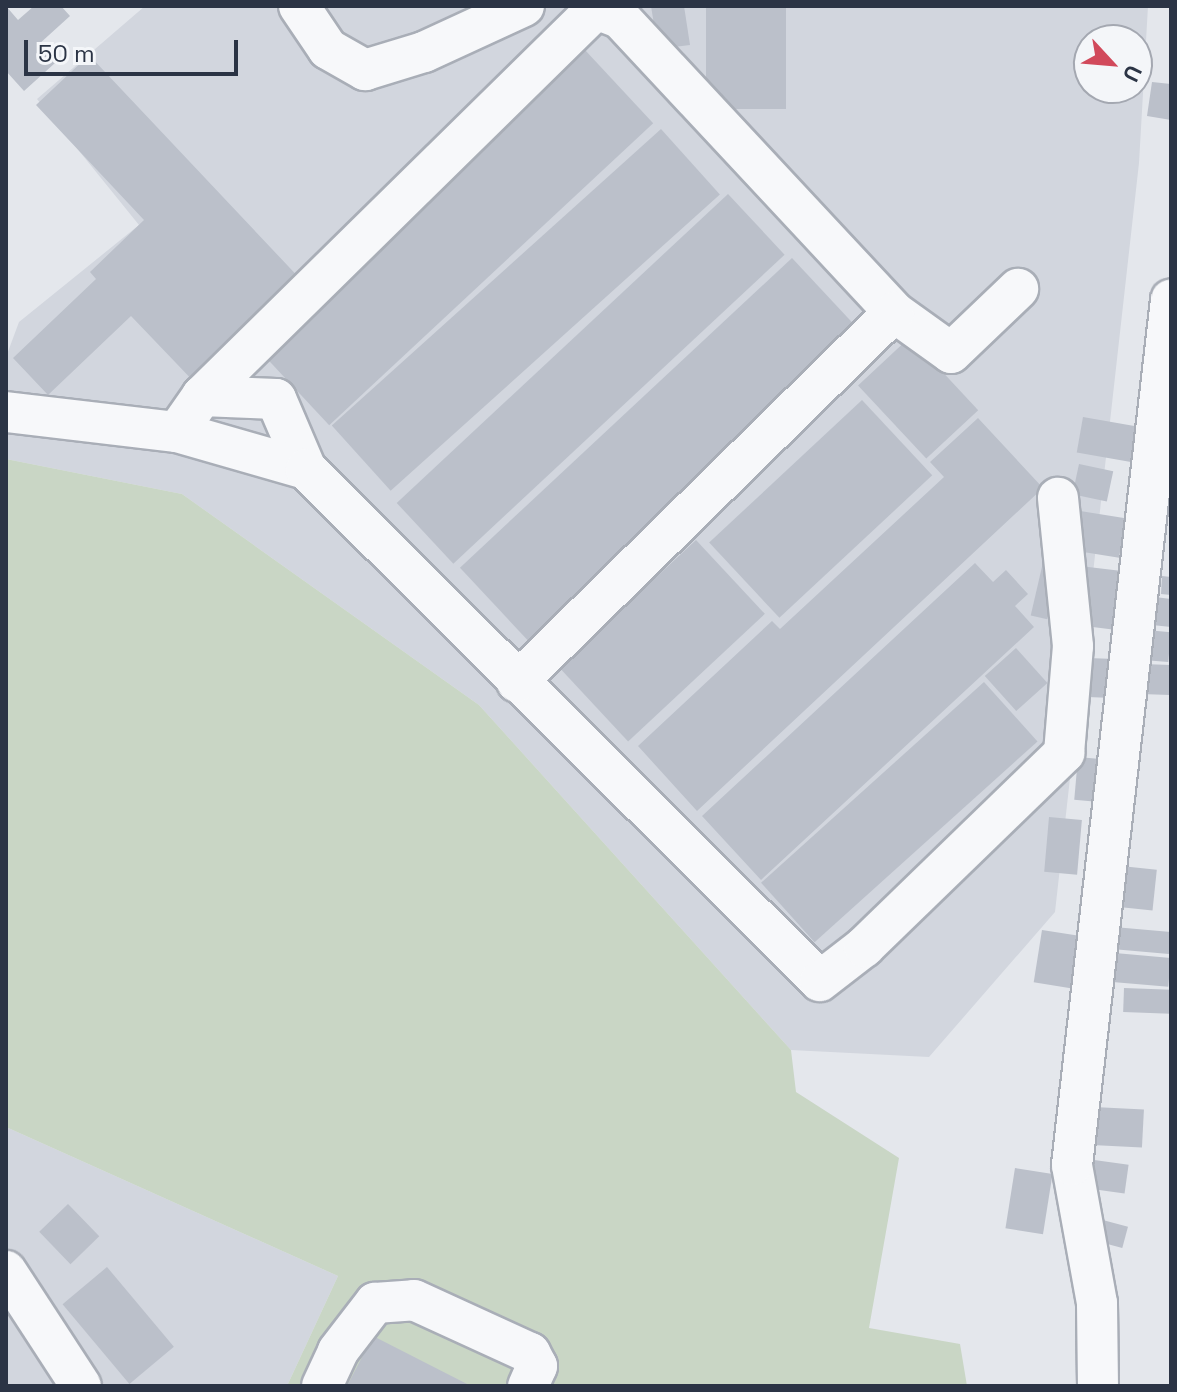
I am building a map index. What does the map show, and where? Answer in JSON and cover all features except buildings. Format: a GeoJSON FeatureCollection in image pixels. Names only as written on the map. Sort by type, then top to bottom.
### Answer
{"type":"FeatureCollection","features":[{"type":"Feature","properties":{"kind":"street"},"geometry":{"type":"LineString","coordinates":[[299,6],[328,49],[365,70],[424,52],[524,6]]}},
{"type":"Feature","properties":{"kind":"street"},"geometry":{"type":"LineString","coordinates":[[177,432],[202,396],[596,9],[620,18],[894,312],[951,353],[1018,289]]}},
{"type":"Feature","properties":{"kind":"street"},"geometry":{"type":"LineString","coordinates":[[1098,1386],[1097,1303],[1072,1165],[1171,300]]}},
{"type":"Feature","properties":{"kind":"street"},"geometry":{"type":"LineString","coordinates":[[517,682],[894,312]]}},
{"type":"Feature","properties":{"kind":"street"},"geometry":{"type":"LineString","coordinates":[[202,396],[276,399],[306,469],[820,981],[864,947],[1064,753],[1073,646],[1058,498]]}},
{"type":"Feature","properties":{"kind":"street"},"geometry":{"type":"LineString","coordinates":[[6,412],[177,432],[306,469]]}},
{"type":"Feature","properties":{"kind":"street"},"geometry":{"type":"LineString","coordinates":[[6,1271],[81,1386]]}},
{"type":"Feature","properties":{"kind":"street"},"geometry":{"type":"LineString","coordinates":[[322,1386],[338,1351],[375,1303],[414,1300],[530,1353],[537,1366],[528,1386]]}},
{"type":"Feature","properties":{"kind":"shaded area"},"geometry":{"type":"Polygon","coordinates":[[[145,6],[1148,6],[1147,24],[1073,24],[1073,104],[1142,104],[1139,163],[1055,912],[929,1057],[791,1050],[479,705],[182,494],[6,459],[6,357],[19,322],[139,225],[37,99],[145,6]]]}},
{"type":"Feature","properties":{"kind":"shaded area"},"geometry":{"type":"Polygon","coordinates":[[[6,1127],[338,1276],[287,1386],[6,1386],[6,1127]]]}},
{"type":"Feature","properties":{"kind":"green space"},"geometry":{"type":"Polygon","coordinates":[[[6,459],[182,494],[479,705],[791,1050],[796,1092],[899,1158],[869,1328],[960,1344],[967,1386],[287,1386],[338,1276],[6,1127],[6,459]]]}}]}
